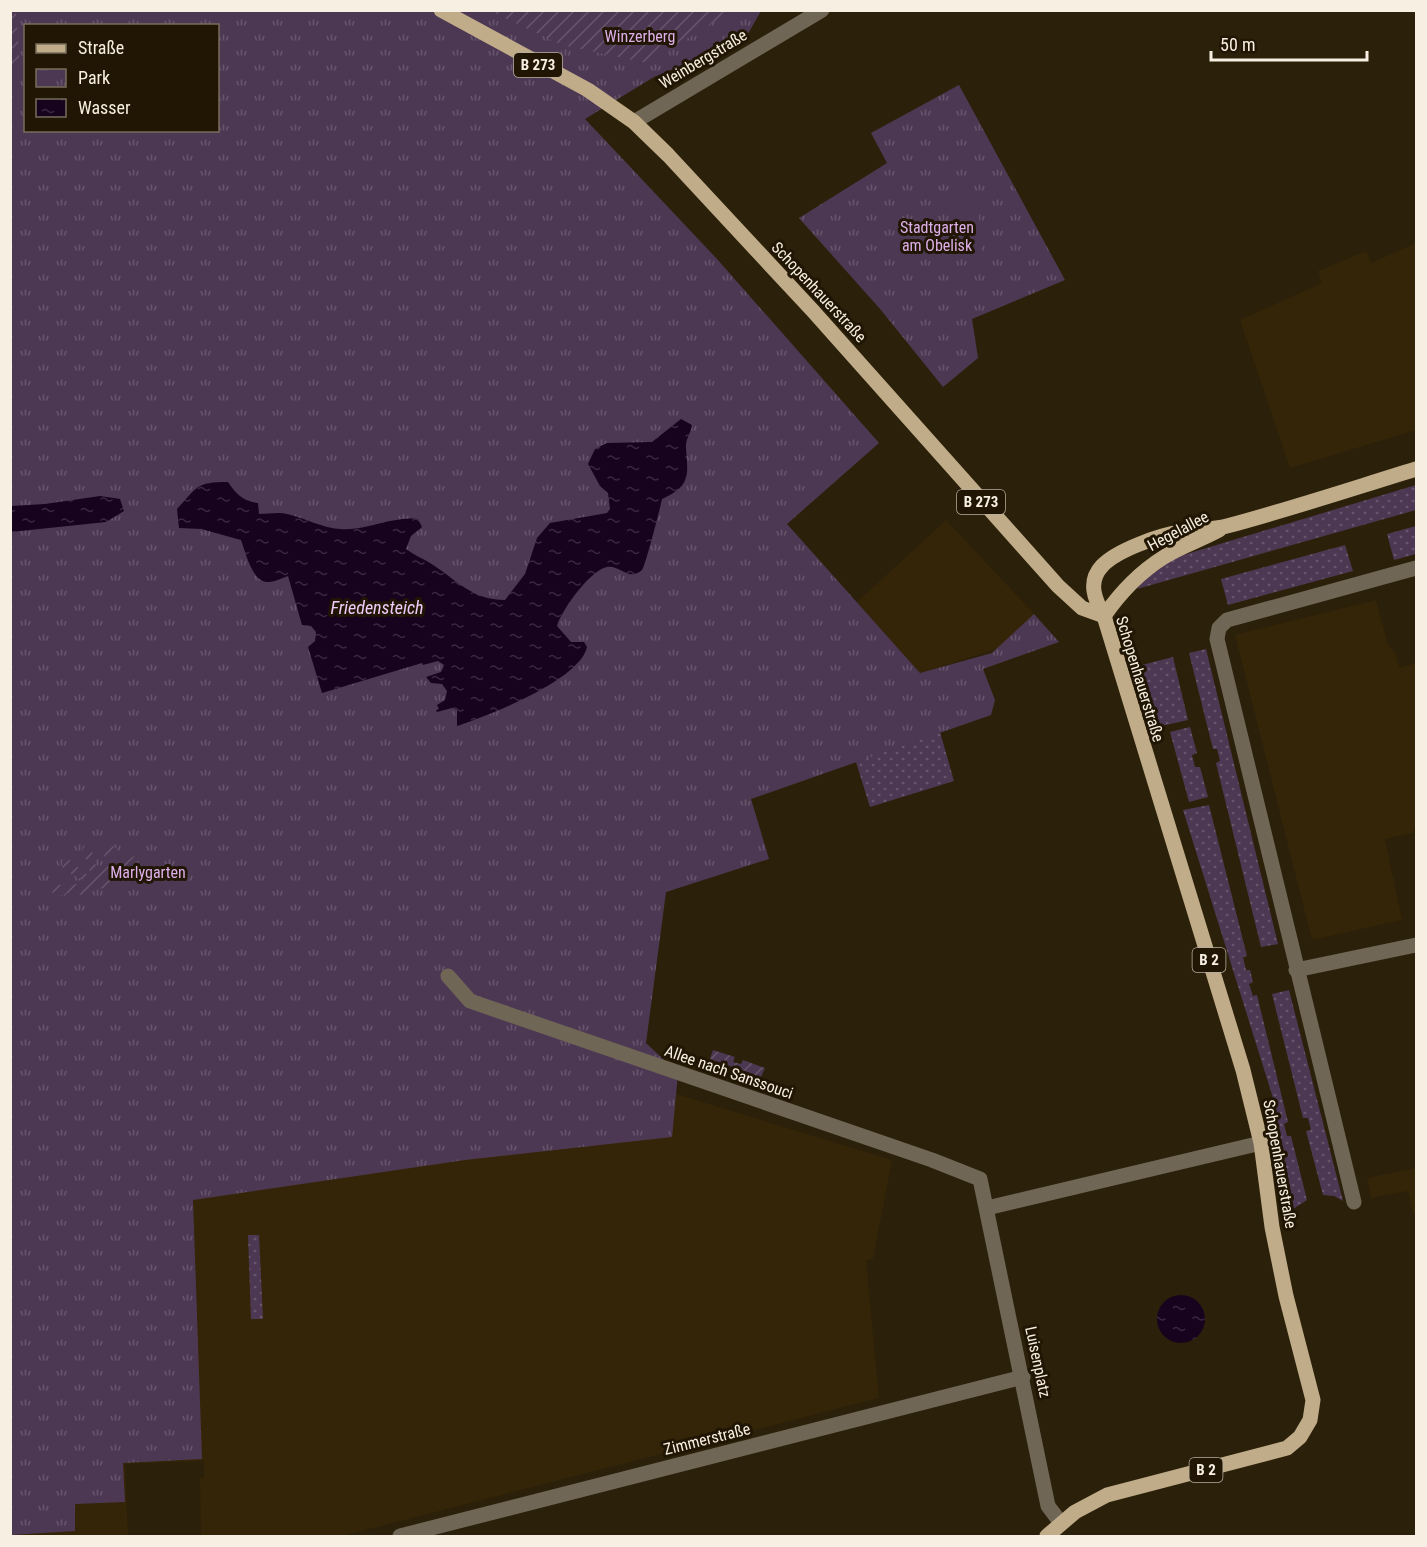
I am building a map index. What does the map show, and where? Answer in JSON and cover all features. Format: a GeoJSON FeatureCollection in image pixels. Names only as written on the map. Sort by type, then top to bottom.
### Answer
{"type":"FeatureCollection","features":[{"type":"Feature","properties":{"kind":"main road","name":"Schopenhauerstraße"},"geometry":{"type":"LineString","coordinates":[[441,10],[588,90],[633,122],[668,155],[813,311],[1063,592],[1082,608],[1104,616],[1243,1070],[1261,1143],[1282,1276],[1313,1400],[1310,1420],[1300,1437],[1287,1448],[1107,1495],[1075,1512],[1061,1523]]}},
{"type":"Feature","properties":{"kind":"main road","name":"Hegelallee"},"geometry":{"type":"LineString","coordinates":[[1224,527],[1179,532],[1148,541],[1103,564],[1093,584],[1094,599],[1104,616],[1143,572],[1166,556],[1224,527],[1416,469]]}},
{"type":"Feature","properties":{"kind":"main road","name":"B 2"},"geometry":{"type":"LineString","coordinates":[[1047,1536],[1061,1523]]}},
{"type":"Feature","properties":{"kind":"street","name":"Weinbergstraße"},"geometry":{"type":"LineString","coordinates":[[633,122],[822,10]]}},
{"type":"Feature","properties":{"kind":"street"},"geometry":{"type":"LineString","coordinates":[[1354,1202],[1217,639],[1218,628],[1227,620],[1416,568]]}},
{"type":"Feature","properties":{"kind":"street"},"geometry":{"type":"LineString","coordinates":[[1296,970],[1416,945]]}},
{"type":"Feature","properties":{"kind":"street","name":"Allee nach Sanssouci"},"geometry":{"type":"LineString","coordinates":[[448,976],[470,1001],[932,1160],[980,1179],[987,1208]]}},
{"type":"Feature","properties":{"kind":"street"},"geometry":{"type":"LineString","coordinates":[[987,1208],[1261,1143]]}},
{"type":"Feature","properties":{"kind":"street","name":"Luisenplatz"},"geometry":{"type":"LineString","coordinates":[[987,1208],[1048,1506],[1061,1523]]}},
{"type":"Feature","properties":{"kind":"street","name":"Zimmerstraße"},"geometry":{"type":"LineString","coordinates":[[400,1536],[1023,1377]]}},
{"type":"Feature","properties":{"kind":"shaded area"},"geometry":{"type":"Polygon","coordinates":[[[1416,243],[1416,430],[1290,468],[1240,320],[1322,283],[1318,271],[1366,251],[1371,263],[1416,243]]]}},
{"type":"Feature","properties":{"kind":"shaded area"},"geometry":{"type":"Polygon","coordinates":[[[946,520],[1039,619],[1013,644],[920,673],[857,602],[946,520]]]}},
{"type":"Feature","properties":{"kind":"shaded area"},"geometry":{"type":"Polygon","coordinates":[[[1376,600],[1387,642],[1396,655],[1399,668],[1416,663],[1416,825],[1413,833],[1385,839],[1402,920],[1312,940],[1235,635],[1376,600]]]}},
{"type":"Feature","properties":{"kind":"shaded area"},"geometry":{"type":"Polygon","coordinates":[[[660,1089],[892,1160],[873,1259],[866,1260],[879,1398],[342,1536],[201,1536],[200,1478],[204,1477],[204,1461],[125,1464],[128,1536],[11,1536],[11,1235],[660,1089]]]}},
{"type":"Feature","properties":{"kind":"shaded area"},"geometry":{"type":"Polygon","coordinates":[[[1416,1168],[1416,1213],[1413,1214],[1408,1191],[1371,1198],[1367,1178],[1416,1168]]]}},
{"type":"Feature","properties":{"kind":"green space"},"geometry":{"type":"Polygon","coordinates":[[[11,10],[16,11],[20,68],[11,68],[11,10]]]}},
{"type":"Feature","properties":{"kind":"green space","name":"Winzerberg"},"geometry":{"type":"Polygon","coordinates":[[[732,10],[647,63],[562,45],[490,11],[732,10]]]}},
{"type":"Feature","properties":{"kind":"green space","name":"Marlygarten"},"geometry":{"type":"Polygon","coordinates":[[[11,11],[761,11],[745,39],[654,77],[585,119],[717,259],[879,443],[787,524],[920,673],[992,653],[1034,614],[1059,642],[983,669],[995,700],[991,715],[751,799],[769,859],[666,892],[646,1043],[678,1073],[672,1137],[465,1160],[193,1200],[202,1459],[123,1463],[125,1502],[75,1504],[75,1531],[11,1535],[11,11]]]}},
{"type":"Feature","properties":{"kind":"green space","name":"Stadtgarten am Obelisk"},"geometry":{"type":"Polygon","coordinates":[[[959,85],[1065,280],[972,319],[978,358],[943,387],[881,310],[799,218],[887,163],[871,133],[959,85]]]}},
{"type":"Feature","properties":{"kind":"green space"},"geometry":{"type":"Polygon","coordinates":[[[977,195],[982,252],[956,254],[951,197],[977,195]]]}},
{"type":"Feature","properties":{"kind":"green space"},"geometry":{"type":"Polygon","coordinates":[[[1416,485],[1416,510],[1137,589],[1145,578],[1170,559],[1416,485]]]}},
{"type":"Feature","properties":{"kind":"green space"},"geometry":{"type":"Polygon","coordinates":[[[1416,526],[1416,554],[1394,560],[1387,534],[1416,526]]]}},
{"type":"Feature","properties":{"kind":"green space"},"geometry":{"type":"Polygon","coordinates":[[[1345,545],[1353,571],[1228,605],[1221,579],[1345,545]]]}},
{"type":"Feature","properties":{"kind":"green space"},"geometry":{"type":"Polygon","coordinates":[[[1206,649],[1278,944],[1261,947],[1216,763],[1220,761],[1217,749],[1213,749],[1189,653],[1206,649]]]}},
{"type":"Feature","properties":{"kind":"green space"},"geometry":{"type":"Polygon","coordinates":[[[1173,657],[1188,720],[1157,727],[1138,666],[1173,657]]]}},
{"type":"Feature","properties":{"kind":"green space"},"geometry":{"type":"Polygon","coordinates":[[[1190,727],[1197,753],[1192,755],[1195,767],[1200,767],[1208,797],[1189,802],[1170,732],[1190,727]]]}},
{"type":"Feature","properties":{"kind":"green space"},"geometry":{"type":"Polygon","coordinates":[[[940,732],[954,781],[870,807],[856,762],[940,732]]]}},
{"type":"Feature","properties":{"kind":"green space"},"geometry":{"type":"Polygon","coordinates":[[[1209,805],[1247,956],[1243,957],[1246,970],[1250,970],[1253,982],[1249,984],[1253,996],[1257,995],[1288,1122],[1284,1124],[1287,1136],[1291,1136],[1307,1200],[1290,1211],[1273,1098],[1183,810],[1209,805]]]}},
{"type":"Feature","properties":{"kind":"green space"},"geometry":{"type":"Polygon","coordinates":[[[90,844],[97,870],[102,869],[105,851],[111,845],[116,848],[116,855],[108,868],[109,874],[134,856],[138,863],[114,879],[116,884],[80,895],[78,891],[53,897],[52,890],[57,885],[82,884],[82,880],[63,869],[62,862],[70,860],[87,875],[90,871],[82,848],[90,844]]]}},
{"type":"Feature","properties":{"kind":"green space"},"geometry":{"type":"Polygon","coordinates":[[[1289,990],[1343,1201],[1334,1196],[1323,1195],[1306,1131],[1311,1130],[1308,1118],[1303,1118],[1272,994],[1289,990]]]}},
{"type":"Feature","properties":{"kind":"green space"},"geometry":{"type":"Polygon","coordinates":[[[713,1050],[735,1057],[733,1062],[741,1064],[743,1060],[765,1068],[761,1077],[710,1059],[713,1050]]]}},
{"type":"Feature","properties":{"kind":"green space"},"geometry":{"type":"Polygon","coordinates":[[[248,1235],[259,1235],[263,1319],[251,1319],[248,1235]]]}},
{"type":"Feature","properties":{"kind":"water","name":"Friedensteich"},"geometry":{"type":"Polygon","coordinates":[[[681,419],[692,425],[686,445],[686,479],[678,489],[662,499],[642,570],[629,574],[612,567],[600,570],[577,592],[557,626],[571,642],[584,642],[587,647],[581,659],[568,672],[531,695],[457,726],[457,710],[452,708],[437,712],[436,710],[439,709],[437,705],[445,700],[447,691],[442,684],[431,683],[426,677],[441,672],[444,665],[438,661],[423,665],[422,663],[322,693],[308,647],[315,641],[316,632],[311,626],[302,625],[288,576],[272,582],[264,581],[254,573],[241,540],[201,529],[179,528],[177,509],[198,487],[217,482],[228,482],[240,496],[258,503],[259,514],[287,514],[333,528],[360,528],[398,520],[418,519],[422,527],[411,536],[406,549],[473,593],[505,600],[525,574],[537,538],[550,523],[607,513],[610,509],[608,493],[600,486],[588,464],[595,449],[607,443],[652,442],[681,419]]]}},
{"type":"Feature","properties":{"kind":"water"},"geometry":{"type":"Polygon","coordinates":[[[100,496],[120,499],[124,511],[106,522],[11,532],[11,506],[45,504],[100,496]]]}},
{"type":"Feature","properties":{"kind":"water"},"geometry":{"type":"Polygon","coordinates":[[[1176,1295],[1186,1295],[1201,1305],[1205,1319],[1201,1333],[1195,1339],[1186,1343],[1176,1343],[1161,1333],[1157,1324],[1157,1314],[1167,1299],[1176,1295]]]}}]}
